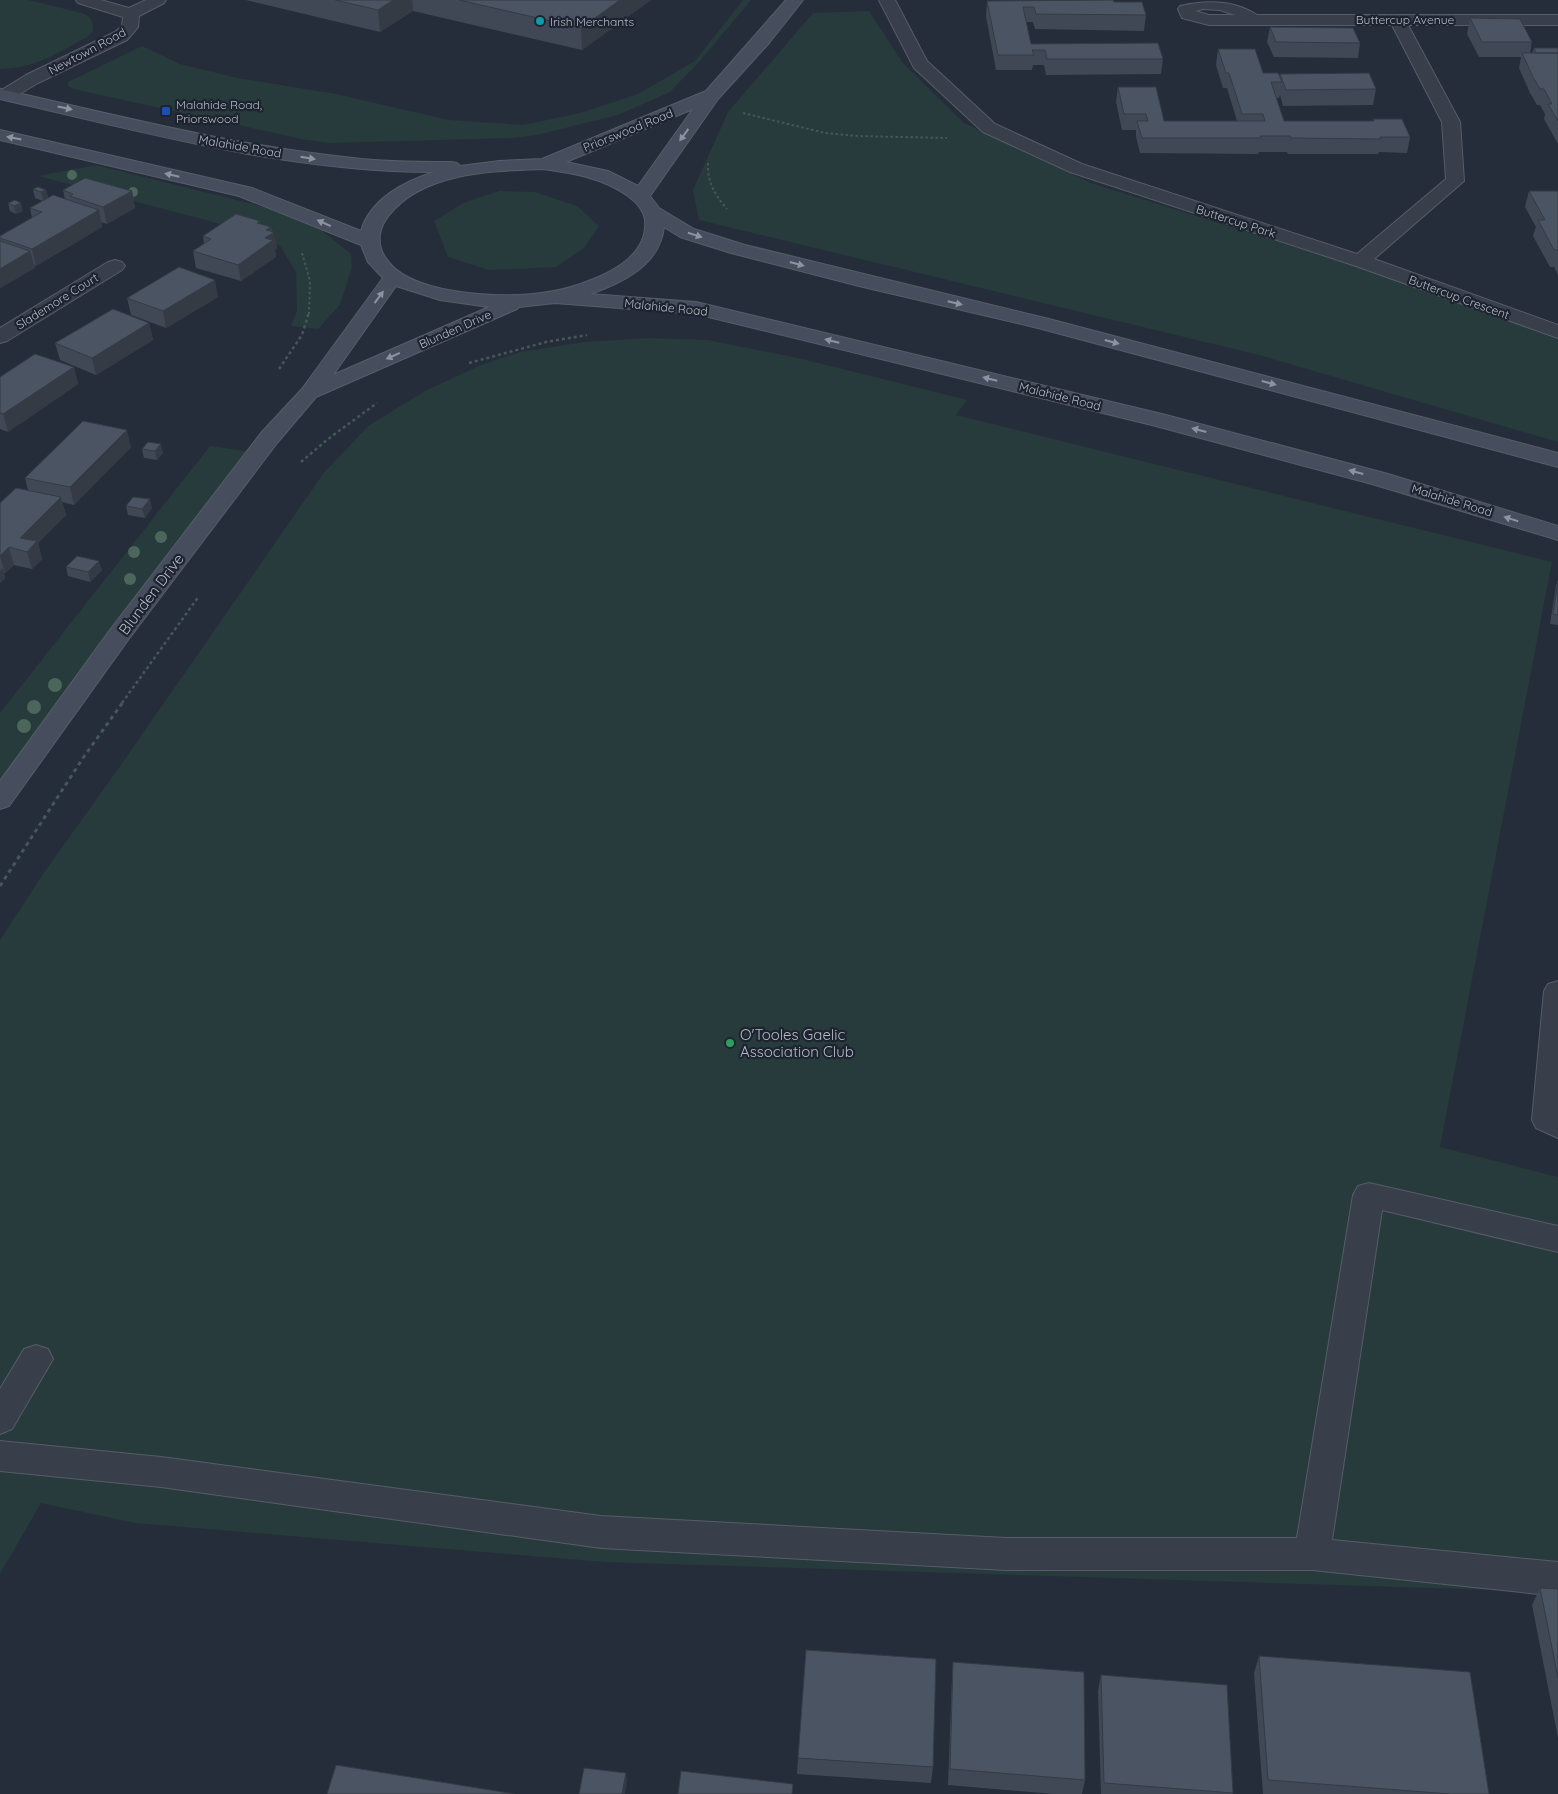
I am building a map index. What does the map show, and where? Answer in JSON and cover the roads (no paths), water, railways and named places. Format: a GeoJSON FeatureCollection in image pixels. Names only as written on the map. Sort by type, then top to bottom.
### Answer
{"type":"FeatureCollection","features":[{"type":"Feature","properties":{"kind":"main road","name":"Priorswood Road"},"geometry":{"type":"LineString","coordinates":[[640,196],[712,95],[763,39],[795,0]]}},
{"type":"Feature","properties":{"kind":"main road","name":"Malahide Road"},"geometry":{"type":"LineString","coordinates":[[3,95],[237,147],[321,160],[410,166],[483,166]]}},
{"type":"Feature","properties":{"kind":"main road","name":"Priorswood Road"},"geometry":{"type":"LineString","coordinates":[[543,164],[712,95]]}},
{"type":"Feature","properties":{"kind":"main road"},"geometry":{"type":"LineString","coordinates":[[0,135],[245,192],[369,241]]}},
{"type":"Feature","properties":{"kind":"main road"},"geometry":{"type":"LineString","coordinates":[[653,212],[656,226],[654,240],[639,260],[619,275],[597,285],[555,297],[518,301],[477,301],[431,293],[411,285],[394,276],[378,263],[369,241],[372,226],[380,212],[406,191],[432,179],[483,166],[543,164],[596,173],[621,183],[640,196],[653,212],[687,233],[738,249],[859,280],[1042,323],[1558,460]]}},
{"type":"Feature","properties":{"kind":"main road","name":"Blunden Drive"},"geometry":{"type":"LineString","coordinates":[[0,800],[137,612],[269,438],[309,393],[394,276]]}},
{"type":"Feature","properties":{"kind":"main road","name":"Malahide Road"},"geometry":{"type":"LineString","coordinates":[[555,297],[705,310],[1158,420],[1380,479],[1558,533]]}},
{"type":"Feature","properties":{"kind":"main road","name":"Blunden Drive"},"geometry":{"type":"LineString","coordinates":[[309,393],[518,301]]}},
{"type":"Feature","properties":{"kind":"street"},"geometry":{"type":"LineString","coordinates":[[84,0],[131,14]]}},
{"type":"Feature","properties":{"kind":"street","name":"Newtown Road"},"geometry":{"type":"LineString","coordinates":[[3,95],[120,36],[130,29],[133,23],[131,14],[158,0]]}},
{"type":"Feature","properties":{"kind":"street","name":"Buttercup Park"},"geometry":{"type":"LineString","coordinates":[[887,0],[920,64],[989,128],[1076,168],[1360,262]]}},
{"type":"Feature","properties":{"kind":"street","name":"Buttercup Avenue"},"geometry":{"type":"LineString","coordinates":[[1252,18],[1397,19],[1418,13],[1558,20]]}},
{"type":"Feature","properties":{"kind":"street"},"geometry":{"type":"LineString","coordinates":[[1360,262],[1456,181],[1450,122],[1397,19]]}},
{"type":"Feature","properties":{"kind":"street","name":"Buttercup Crescent"},"geometry":{"type":"LineString","coordinates":[[1360,262],[1558,332]]}},
{"type":"Feature","properties":{"kind":"street","name":"Slademore Court"},"geometry":{"type":"LineString","coordinates":[[0,337],[114,266]]}},
{"type":"Feature","properties":{"kind":"street"},"geometry":{"type":"LineString","coordinates":[[1558,991],[1547,1120],[1558,1126]]}},
{"type":"Feature","properties":{"kind":"street"},"geometry":{"type":"LineString","coordinates":[[1312,1554],[1369,1195],[1558,1239]]}},
{"type":"Feature","properties":{"kind":"street"},"geometry":{"type":"LineString","coordinates":[[0,1419],[36,1359]]}},
{"type":"Feature","properties":{"kind":"street"},"geometry":{"type":"LineString","coordinates":[[0,1456],[161,1472],[601,1532],[1006,1554],[1312,1554],[1558,1579]]}},
{"type":"Feature","properties":{"kind":"place","name":"Irish Merchants"},"geometry":{"type":"Point","coordinates":[540,21]}},
{"type":"Feature","properties":{"kind":"place","name":"Malahide Road, Priorswood"},"geometry":{"type":"Point","coordinates":[166,111]}},
{"type":"Feature","properties":{"kind":"place","name":"O'Tooles Gaelic Association Club"},"geometry":{"type":"Point","coordinates":[730,1043]}}]}
